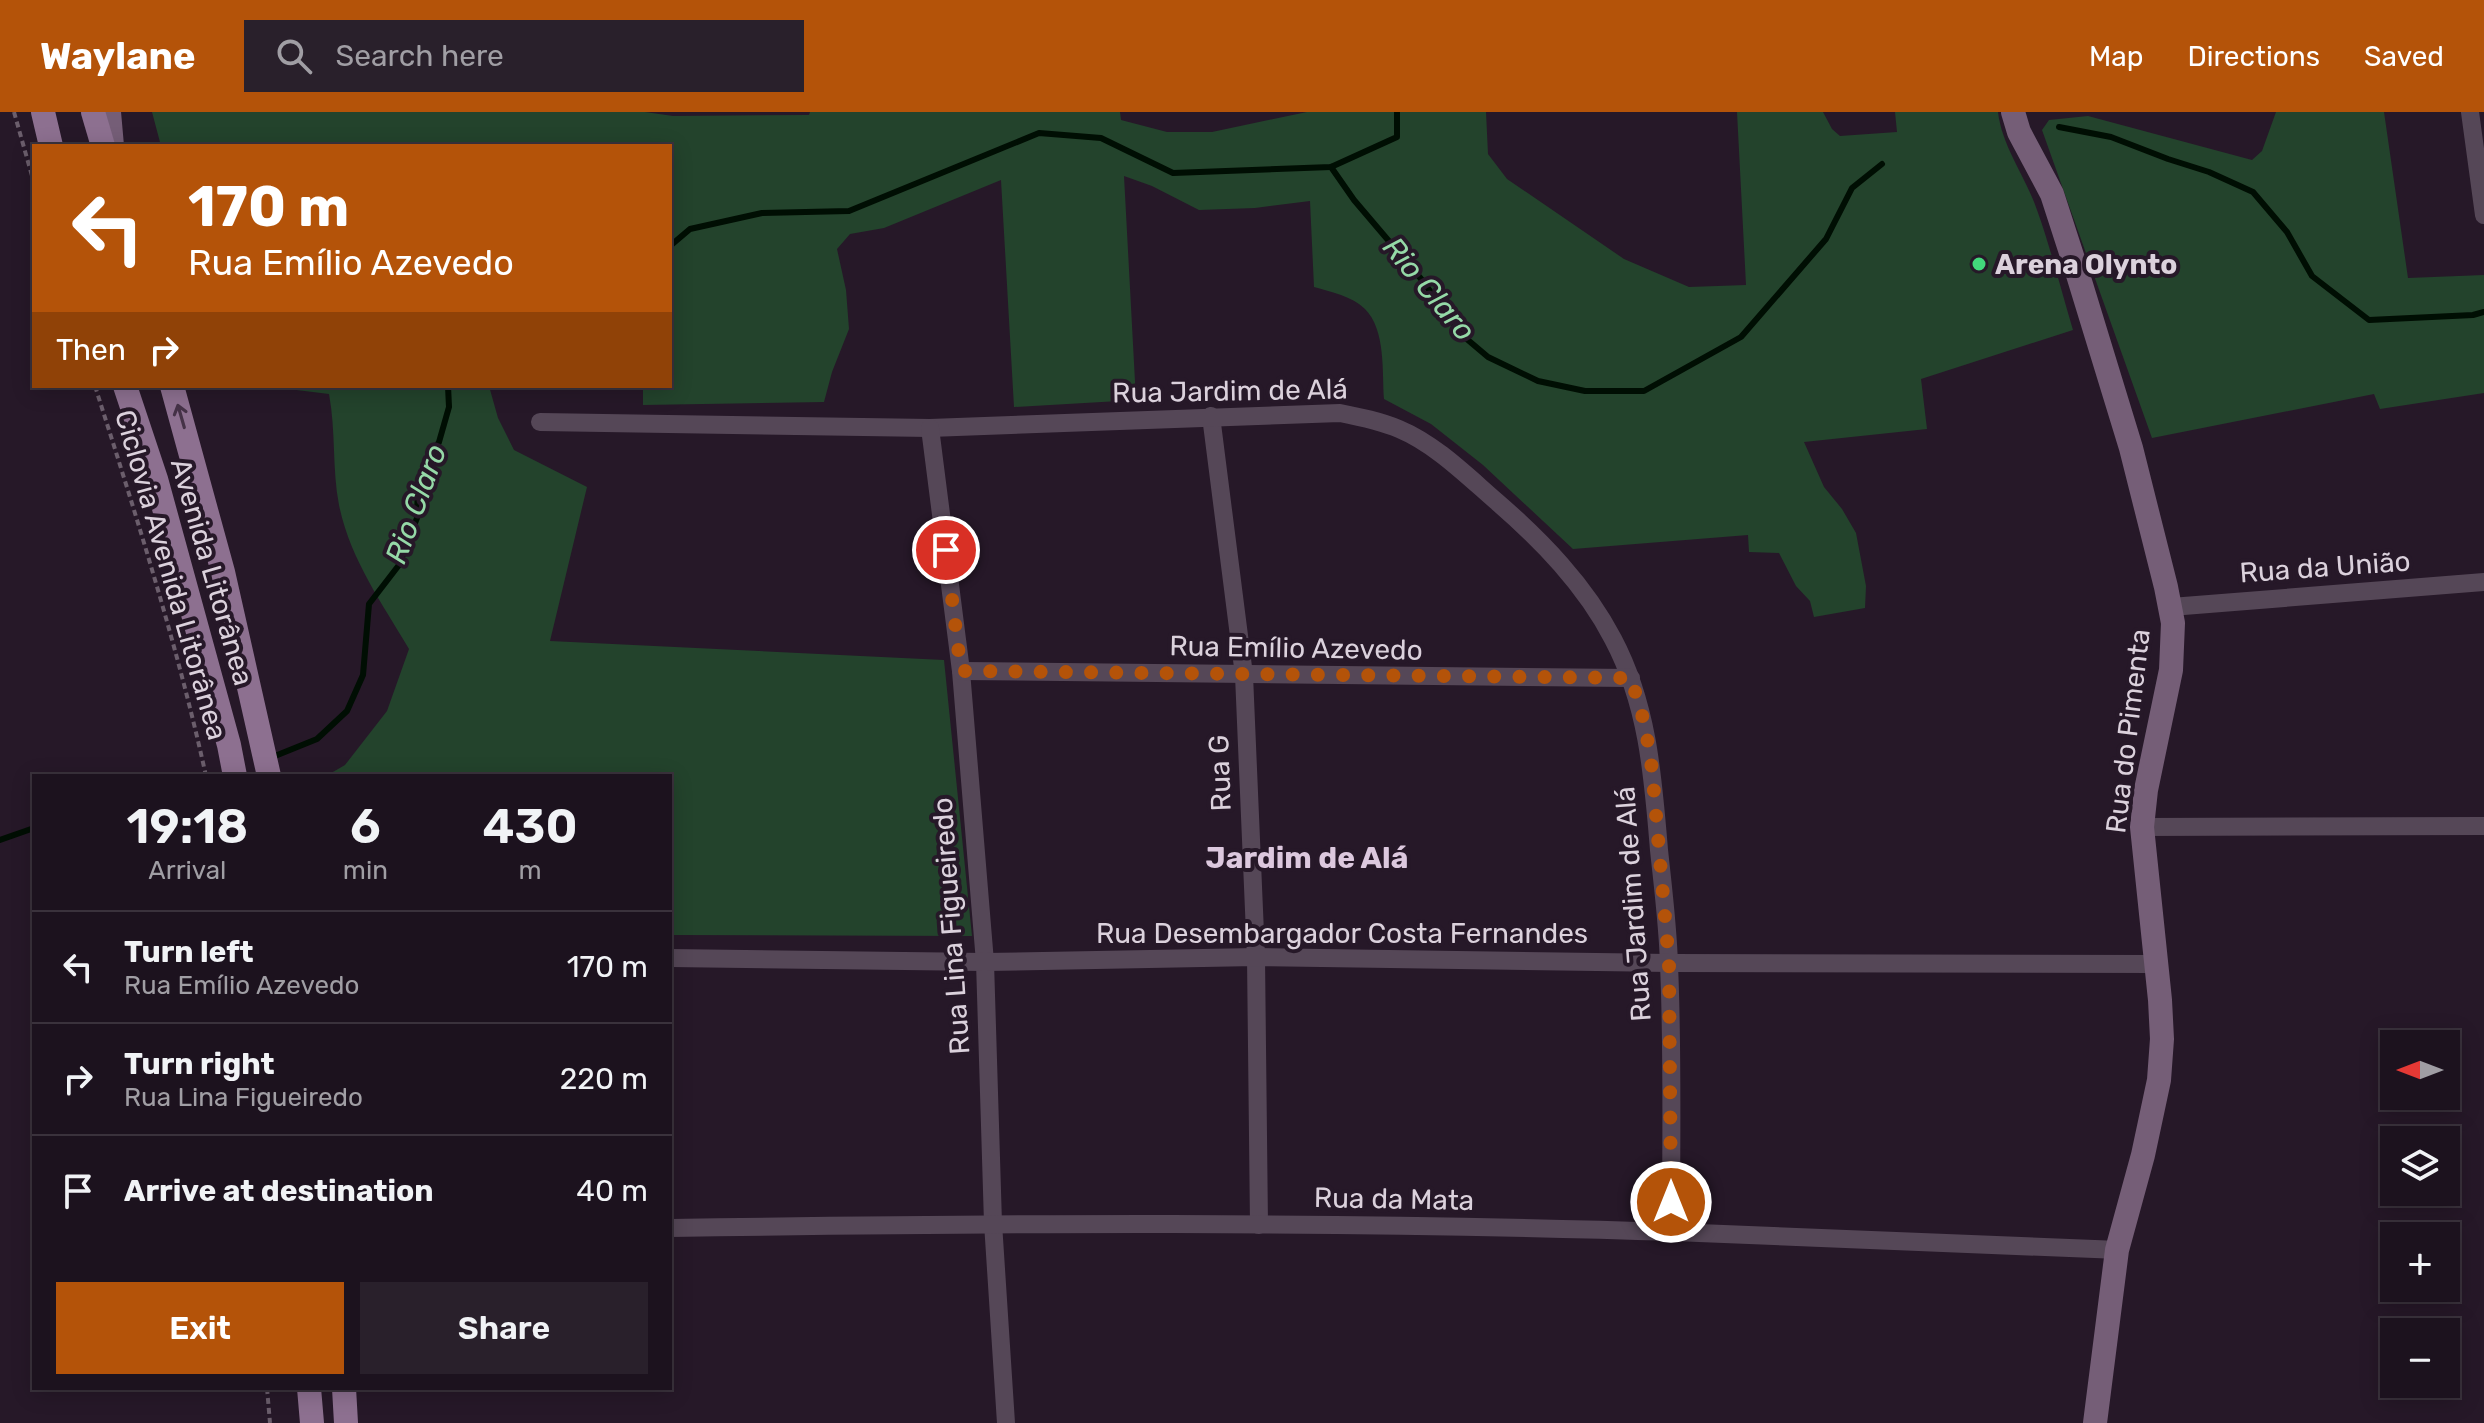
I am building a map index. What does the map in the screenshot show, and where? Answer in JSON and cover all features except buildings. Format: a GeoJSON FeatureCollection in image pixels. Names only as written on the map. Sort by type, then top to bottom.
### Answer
{"type":"FeatureCollection","features":[{"type":"Feature","properties":{"kind":"main road"},"geometry":{"type":"LineString","coordinates":[[43,112],[51,144]]}},
{"type":"Feature","properties":{"kind":"main road"},"geometry":{"type":"LineString","coordinates":[[93,112],[102,144]]}},
{"type":"Feature","properties":{"kind":"main road","name":"Avenida Litorânea"},"geometry":{"type":"LineString","coordinates":[[126,388],[156,479],[235,774]]}},
{"type":"Feature","properties":{"kind":"main road","name":"Avenida Litorânea"},"geometry":{"type":"LineString","coordinates":[[173,388],[223,572],[269,774]]}},
{"type":"Feature","properties":{"kind":"main road"},"geometry":{"type":"LineString","coordinates":[[309,1390],[312,1423]]}},
{"type":"Feature","properties":{"kind":"main road"},"geometry":{"type":"LineString","coordinates":[[344,1390],[346,1423]]}},
{"type":"Feature","properties":{"kind":"street"},"geometry":{"type":"LineString","coordinates":[[109,112],[112,144]]}},
{"type":"Feature","properties":{"kind":"street","name":"Rua do Pimenta"},"geometry":{"type":"LineString","coordinates":[[2013,112],[2019,132],[2052,194],[2071,253],[2131,448],[2171,607],[2171,670],[2146,790],[2142,827],[2157,964],[2162,1039],[2159,1080],[2143,1155],[2117,1250],[2095,1423]]}},
{"type":"Feature","properties":{"kind":"street"},"geometry":{"type":"LineString","coordinates":[[2470,112],[2484,215]]}},
{"type":"Feature","properties":{"kind":"street","name":"Rua Jardim de Alá"},"geometry":{"type":"LineString","coordinates":[[540,422],[930,428],[1340,413],[1401,430],[1435,450],[1516,519],[1554,557],[1583,592],[1613,638],[1631,678],[1645,725],[1652,769],[1669,963],[1671,1232]]}},
{"type":"Feature","properties":{"kind":"street","name":"Rua G"},"geometry":{"type":"LineString","coordinates":[[1211,416],[1244,675],[1256,957],[1259,1225]]}},
{"type":"Feature","properties":{"kind":"street","name":"Rua Lina Figueiredo"},"geometry":{"type":"LineString","coordinates":[[930,428],[961,671],[985,962],[993,1223],[1006,1423]]}},
{"type":"Feature","properties":{"kind":"street","name":"Rua da União"},"geometry":{"type":"LineString","coordinates":[[2171,607],[2484,582]]}},
{"type":"Feature","properties":{"kind":"street","name":"Rua Emílio Azevedo"},"geometry":{"type":"LineString","coordinates":[[961,671],[1631,678]]}},
{"type":"Feature","properties":{"kind":"street"},"geometry":{"type":"LineString","coordinates":[[2142,827],[2484,826]]}},
{"type":"Feature","properties":{"kind":"street","name":"Rua Desembargador Costa Fernandes"},"geometry":{"type":"LineString","coordinates":[[672,958],[985,962],[1256,957],[1669,963],[2157,964]]}},
{"type":"Feature","properties":{"kind":"street","name":"Rua da Mata"},"geometry":{"type":"LineString","coordinates":[[672,1228],[993,1223],[1259,1225],[1671,1232],[2117,1250]]}},
{"type":"Feature","properties":{"kind":"path"},"geometry":{"type":"LineString","coordinates":[[14,112],[32,176]]}},
{"type":"Feature","properties":{"kind":"path","name":"Ciclovia Avenida Litorânea"},"geometry":{"type":"LineString","coordinates":[[96,388],[179,663],[206,774]]}},
{"type":"Feature","properties":{"kind":"path"},"geometry":{"type":"LineString","coordinates":[[267,1390],[270,1423]]}},
{"type":"Feature","properties":{"kind":"green space"},"geometry":{"type":"Polygon","coordinates":[[[152,112],[645,112],[673,116],[809,115],[810,112],[1120,112],[1121,120],[1167,132],[1212,132],[1307,112],[1486,112],[1488,154],[1507,179],[1624,259],[1689,287],[1746,285],[1737,112],[1823,112],[1832,129],[1840,136],[1897,132],[1895,112],[1998,112],[2009,150],[2042,225],[2073,330],[1921,379],[1927,429],[1804,442],[1824,487],[1856,533],[1866,586],[1865,608],[1814,617],[1810,601],[1796,586],[1779,553],[1749,552],[1748,535],[1573,549],[1483,465],[1431,424],[1384,399],[1382,352],[1372,318],[1354,301],[1314,287],[1310,201],[1255,208],[1199,210],[1152,186],[1124,176],[1136,400],[1014,407],[1001,180],[884,228],[850,234],[837,249],[846,290],[849,329],[824,402],[643,405],[643,388],[672,388],[672,144],[160,144],[152,112]]]}},
{"type":"Feature","properties":{"kind":"green space"},"geometry":{"type":"Polygon","coordinates":[[[2276,112],[2384,112],[2408,278],[2484,275],[2484,393],[2380,409],[2374,394],[2152,438],[2042,130],[2049,120],[2088,116],[2252,160],[2262,151],[2276,112]]]}},
{"type":"Feature","properties":{"kind":"green space"},"geometry":{"type":"Polygon","coordinates":[[[280,388],[490,388],[498,418],[514,450],[587,487],[550,641],[944,660],[972,936],[672,935],[672,774],[329,774],[345,765],[387,711],[409,649],[368,580],[344,525],[337,491],[329,394],[280,388]]]}},
{"type":"Feature","properties":{"kind":"waterway","name":"Rio Claro"},"geometry":{"type":"LineString","coordinates":[[672,244],[690,229],[762,213],[849,211],[1039,133],[1101,138],[1173,173],[1331,167],[1397,137],[1397,112]]}},
{"type":"Feature","properties":{"kind":"waterway"},"geometry":{"type":"LineString","coordinates":[[2059,127],[2111,137],[2209,172],[2253,192],[2287,232],[2312,276],[2369,320],[2484,312]]}},
{"type":"Feature","properties":{"kind":"waterway","name":"Rio Claro"},"geometry":{"type":"LineString","coordinates":[[1331,167],[1462,335],[1488,357],[1538,381],[1585,391],[1644,391],[1741,337],[1826,239],[1852,188],[1882,164]]}},
{"type":"Feature","properties":{"kind":"waterway","name":"Rio Claro"},"geometry":{"type":"LineString","coordinates":[[270,758],[317,739],[347,711],[363,675],[369,604],[399,565],[417,518],[418,482],[439,442],[449,407],[448,388]]}},
{"type":"Feature","properties":{"kind":"waterway","name":"Rio Claro"},"geometry":{"type":"LineString","coordinates":[[0,840],[32,829]]}},
{"type":"Feature","properties":{"kind":"place","name":"Arena Olynto"},"geometry":{"type":"Point","coordinates":[1979,264]}},
{"type":"Feature","properties":{"kind":"district","name":"Jardim de Alá"},"geometry":{"type":"Point","coordinates":[1307,858]}},
{"type":"Feature","properties":{"kind":"route"},"geometry":{"type":"LineString","coordinates":[[946,550],[961,671],[1631,678],[1645,725],[1652,769],[1669,963],[1671,1202]]}}]}
